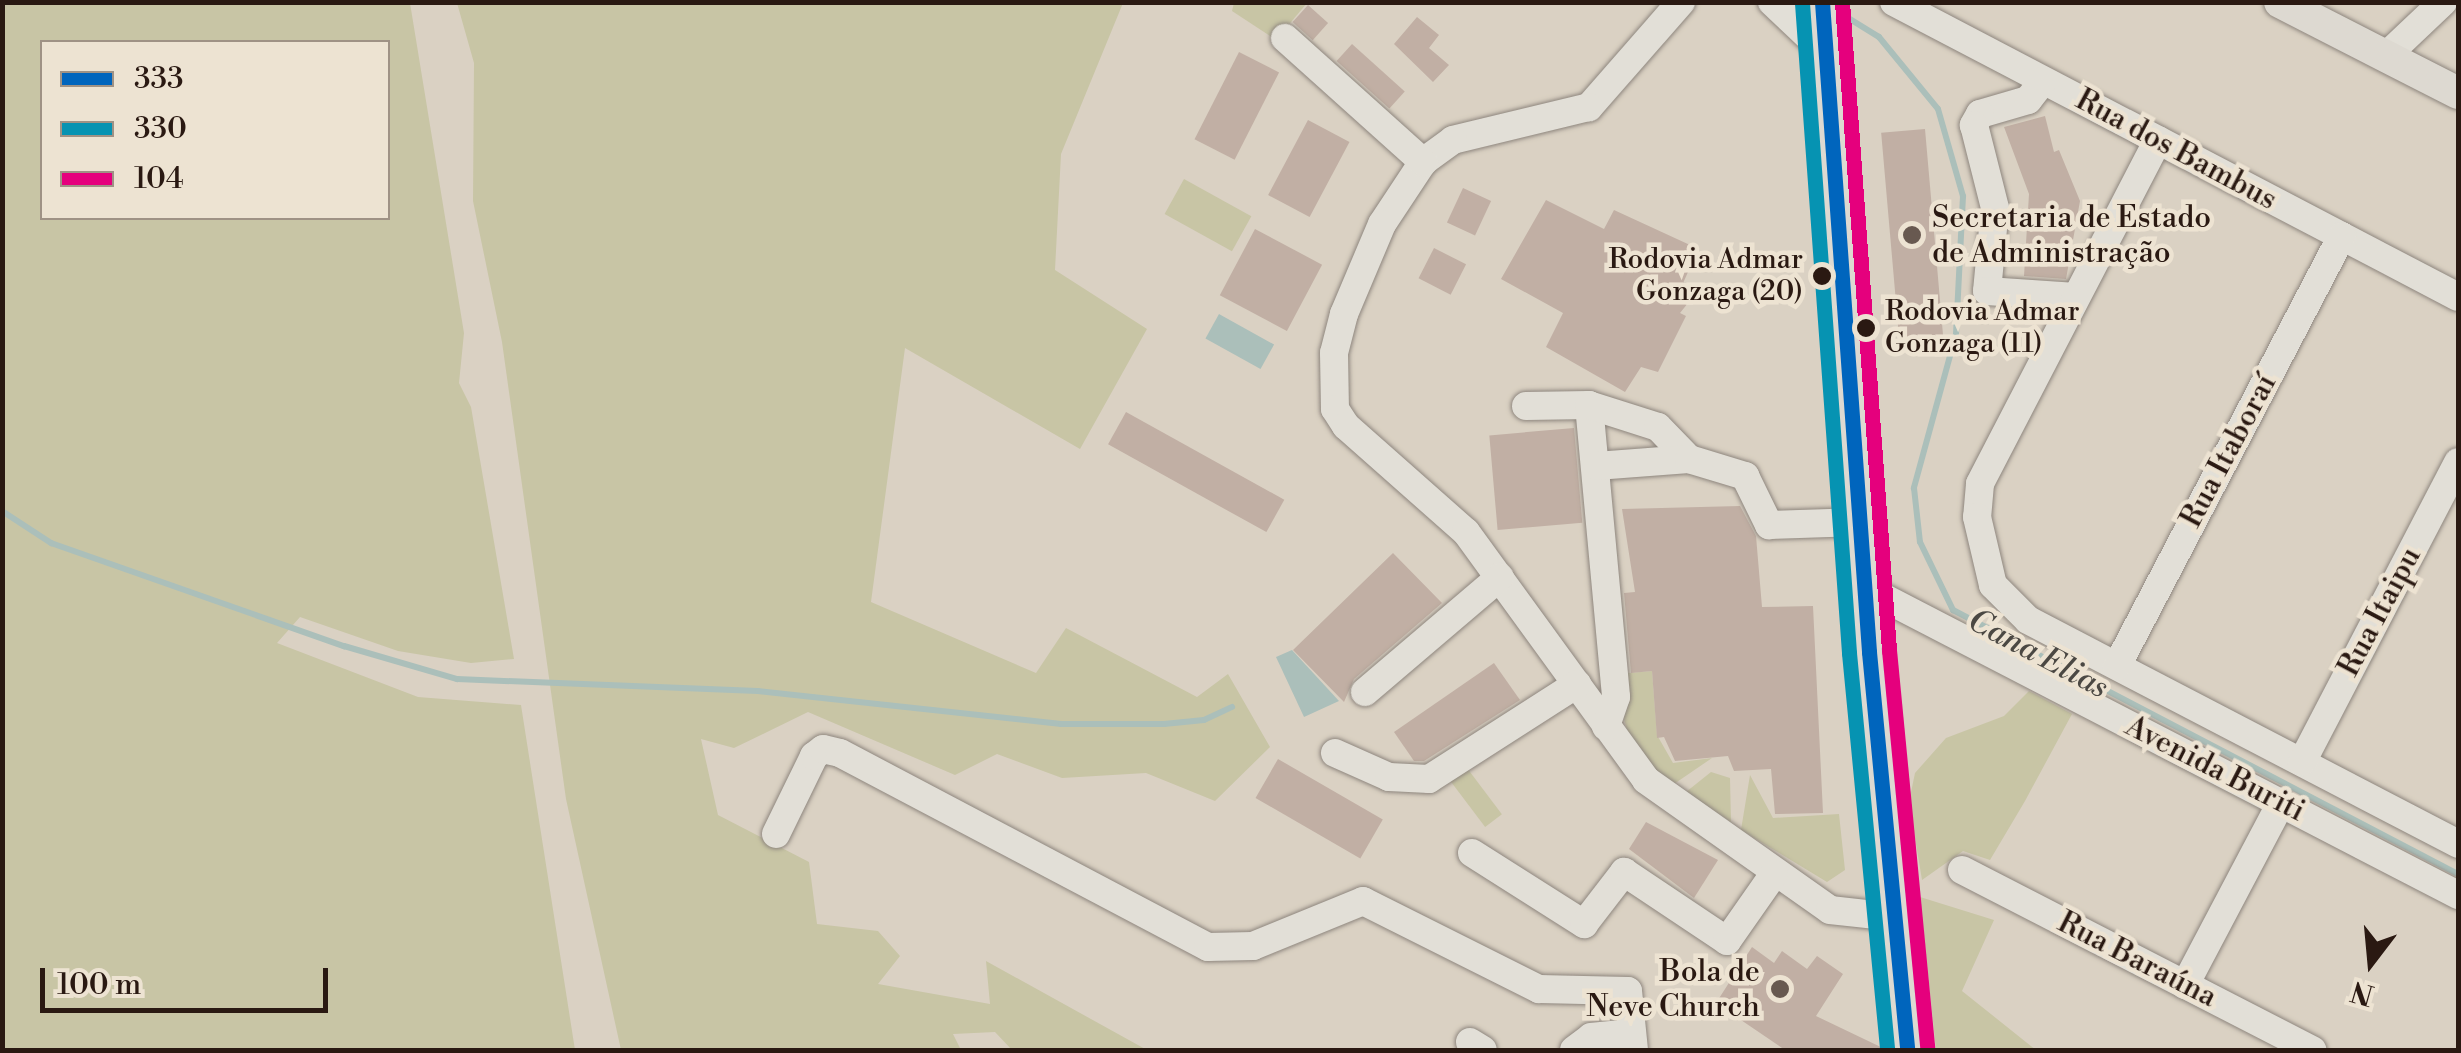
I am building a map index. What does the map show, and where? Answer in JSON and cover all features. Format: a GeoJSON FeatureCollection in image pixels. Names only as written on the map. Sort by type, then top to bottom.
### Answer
{"type":"FeatureCollection","features":[{"type":"Feature","properties":{"kind":"main road"},"geometry":{"type":"LineString","coordinates":[[2280,2],[2458,92]]}},
{"type":"Feature","properties":{"kind":"main road"},"geometry":{"type":"LineString","coordinates":[[1825,28],[1864,588],[1907,1050]]}},
{"type":"Feature","properties":{"kind":"street"},"geometry":{"type":"LineString","coordinates":[[1681,2],[1588,106],[1534,125],[1453,140],[1422,162],[1382,224],[1349,299],[1334,353],[1335,409],[1361,440],[1438,503],[1500,577],[1646,780],[1830,910],[1893,916]]}},
{"type":"Feature","properties":{"kind":"street"},"geometry":{"type":"LineString","coordinates":[[1772,2],[1825,28]]}},
{"type":"Feature","properties":{"kind":"street","name":"Rua dos Bambus"},"geometry":{"type":"LineString","coordinates":[[1894,2],[2458,297]]}},
{"type":"Feature","properties":{"kind":"street"},"geometry":{"type":"LineString","coordinates":[[2387,55],[2443,2]]}},
{"type":"Feature","properties":{"kind":"street"},"geometry":{"type":"LineString","coordinates":[[1286,38],[1422,162]]}},
{"type":"Feature","properties":{"kind":"street"},"geometry":{"type":"LineString","coordinates":[[2043,80],[2028,100],[1980,114],[1974,124],[1995,208],[1988,291],[2076,297],[2158,140]]}},
{"type":"Feature","properties":{"kind":"street","name":"Rua Itaboraí"},"geometry":{"type":"LineString","coordinates":[[2116,666],[2342,236]]}},
{"type":"Feature","properties":{"kind":"street","name":"Avenida Buriti"},"geometry":{"type":"LineString","coordinates":[[2076,297],[1980,484],[1977,517],[1993,585],[2028,620],[2458,844]]}},
{"type":"Feature","properties":{"kind":"street"},"geometry":{"type":"LineString","coordinates":[[1526,406],[1589,404],[1658,427],[1689,459]]}},
{"type":"Feature","properties":{"kind":"street"},"geometry":{"type":"LineString","coordinates":[[1589,404],[1616,697],[1606,726]]}},
{"type":"Feature","properties":{"kind":"street"},"geometry":{"type":"LineString","coordinates":[[1596,466],[1689,459],[1745,476],[1770,526],[1860,522]]}},
{"type":"Feature","properties":{"kind":"street","name":"Rua Itaipu"},"geometry":{"type":"LineString","coordinates":[[2302,762],[2458,462]]}},
{"type":"Feature","properties":{"kind":"street"},"geometry":{"type":"LineString","coordinates":[[1365,692],[1500,577]]}},
{"type":"Feature","properties":{"kind":"street","name":"Avenida Buriti"},"geometry":{"type":"LineString","coordinates":[[1864,588],[2458,895]]}},
{"type":"Feature","properties":{"kind":"street"},"geometry":{"type":"LineString","coordinates":[[1335,753],[1389,777],[1428,778],[1577,684]]}},
{"type":"Feature","properties":{"kind":"street"},"geometry":{"type":"LineString","coordinates":[[776,834],[814,756],[823,750],[840,752],[1208,947],[1253,946],[1364,901],[1539,988],[1628,990],[1633,1042],[1590,1037],[1574,1050]]}},
{"type":"Feature","properties":{"kind":"street"},"geometry":{"type":"LineString","coordinates":[[2186,985],[2282,803]]}},
{"type":"Feature","properties":{"kind":"street"},"geometry":{"type":"LineString","coordinates":[[1472,854],[1584,924],[1624,872],[1728,942],[1774,874]]}},
{"type":"Feature","properties":{"kind":"street","name":"Rua Baraúna"},"geometry":{"type":"LineString","coordinates":[[1962,870],[2312,1050]]}},
{"type":"Feature","properties":{"kind":"shaded area"},"geometry":{"type":"Polygon","coordinates":[[[2,3],[410,3],[464,333],[459,383],[471,407],[514,659],[471,663],[398,651],[300,617],[277,643],[418,697],[521,705],[575,1050],[3,1050],[2,3]]]}},
{"type":"Feature","properties":{"kind":"shaded area"},"geometry":{"type":"Polygon","coordinates":[[[457,3],[1123,3],[1061,154],[1055,270],[1147,329],[1080,449],[905,348],[871,602],[1036,673],[1066,628],[1197,697],[1228,674],[1270,747],[1215,801],[1146,773],[1062,778],[997,754],[955,775],[808,712],[734,748],[701,739],[718,815],[809,862],[817,924],[878,931],[900,956],[878,984],[990,1004],[986,961],[1147,1050],[1012,1050],[995,1032],[953,1034],[961,1050],[621,1050],[566,799],[502,342],[473,201],[474,63],[457,3]]]}},
{"type":"Feature","properties":{"kind":"shaded area"},"geometry":{"type":"Polygon","coordinates":[[[1234,3],[1307,3],[1276,40],[1232,11],[1234,3]]]}},
{"type":"Feature","properties":{"kind":"shaded area"},"geometry":{"type":"Polygon","coordinates":[[[1184,179],[1251,216],[1232,251],[1165,214],[1184,179]]]}},
{"type":"Feature","properties":{"kind":"shaded area"},"geometry":{"type":"Polygon","coordinates":[[[1219,314],[1274,345],[1261,369],[1205,338],[1219,314]]]}},
{"type":"Feature","properties":{"kind":"shaded area"},"geometry":{"type":"Polygon","coordinates":[[[1292,650],[1339,701],[1304,717],[1276,657],[1292,650]]]}},
{"type":"Feature","properties":{"kind":"shaded area"},"geometry":{"type":"Polygon","coordinates":[[[1652,671],[1657,735],[1673,763],[1712,758],[1674,784],[1650,768],[1628,734],[1619,700],[1617,674],[1652,671]]]}},
{"type":"Feature","properties":{"kind":"shaded area"},"geometry":{"type":"Polygon","coordinates":[[[2029,691],[2072,714],[2025,801],[1990,860],[1963,851],[1922,880],[1909,802],[1915,773],[1946,738],[2004,716],[2029,691]]]}},
{"type":"Feature","properties":{"kind":"shaded area"},"geometry":{"type":"Polygon","coordinates":[[[1467,768],[1502,814],[1485,827],[1450,781],[1467,768]]]}},
{"type":"Feature","properties":{"kind":"shaded area"},"geometry":{"type":"Polygon","coordinates":[[[1711,772],[1730,778],[1731,822],[1686,792],[1711,772]]]}},
{"type":"Feature","properties":{"kind":"shaded area"},"geometry":{"type":"Polygon","coordinates":[[[1750,775],[1773,818],[1839,814],[1845,870],[1827,882],[1741,830],[1750,775]]]}},
{"type":"Feature","properties":{"kind":"shaded area"},"geometry":{"type":"Polygon","coordinates":[[[1920,897],[1994,920],[1962,991],[2036,1050],[1936,1050],[1920,897]]]}},
{"type":"Feature","properties":{"kind":"building"},"geometry":{"type":"Polygon","coordinates":[[[1308,5],[1328,23],[1313,40],[1293,22],[1308,5]]]}},
{"type":"Feature","properties":{"kind":"building"},"geometry":{"type":"Polygon","coordinates":[[[1417,17],[1439,35],[1429,48],[1449,65],[1433,82],[1394,44],[1417,17]]]}},
{"type":"Feature","properties":{"kind":"building"},"geometry":{"type":"Polygon","coordinates":[[[1352,44],[1405,92],[1389,109],[1337,61],[1352,44]]]}},
{"type":"Feature","properties":{"kind":"building"},"geometry":{"type":"Polygon","coordinates":[[[1239,52],[1279,72],[1235,160],[1195,139],[1239,52]]]}},
{"type":"Feature","properties":{"kind":"building"},"geometry":{"type":"Polygon","coordinates":[[[2045,116],[2054,152],[2059,150],[2080,201],[2066,279],[2024,276],[2029,194],[2004,127],[2045,116]]]}},
{"type":"Feature","properties":{"kind":"building"},"geometry":{"type":"Polygon","coordinates":[[[1308,120],[1349,142],[1310,217],[1268,195],[1308,120]]]}},
{"type":"Feature","properties":{"kind":"building","name":"Secretaria de Estado de Administração"},"geometry":{"type":"Polygon","coordinates":[[[1925,129],[1943,337],[1899,341],[1881,133],[1925,129]]]}},
{"type":"Feature","properties":{"kind":"building"},"geometry":{"type":"Polygon","coordinates":[[[1463,188],[1491,201],[1475,236],[1447,222],[1463,188]]]}},
{"type":"Feature","properties":{"kind":"building"},"geometry":{"type":"Polygon","coordinates":[[[1546,200],[1604,229],[1614,210],[1690,245],[1681,267],[1688,272],[1680,290],[1692,298],[1680,313],[1686,316],[1658,372],[1641,367],[1625,392],[1546,347],[1563,313],[1501,279],[1546,200]]]}},
{"type":"Feature","properties":{"kind":"building"},"geometry":{"type":"Polygon","coordinates":[[[1255,229],[1322,265],[1287,331],[1220,295],[1255,229]]]}},
{"type":"Feature","properties":{"kind":"building"},"geometry":{"type":"Polygon","coordinates":[[[1434,248],[1466,264],[1451,295],[1419,278],[1434,248]]]}},
{"type":"Feature","properties":{"kind":"building"},"geometry":{"type":"Polygon","coordinates":[[[1126,412],[1284,500],[1266,532],[1108,444],[1126,412]]]}},
{"type":"Feature","properties":{"kind":"building"},"geometry":{"type":"Polygon","coordinates":[[[1574,428],[1582,523],[1498,530],[1489,435],[1574,428]]]}},
{"type":"Feature","properties":{"kind":"building"},"geometry":{"type":"Polygon","coordinates":[[[1740,506],[1756,536],[1762,607],[1813,606],[1823,813],[1775,814],[1771,769],[1734,771],[1728,756],[1675,761],[1664,737],[1657,738],[1652,671],[1631,673],[1624,593],[1635,592],[1622,509],[1740,506]]]}},
{"type":"Feature","properties":{"kind":"building"},"geometry":{"type":"Polygon","coordinates":[[[1393,553],[1442,603],[1354,679],[1344,702],[1293,650],[1393,553]]]}},
{"type":"Feature","properties":{"kind":"building"},"geometry":{"type":"Polygon","coordinates":[[[1494,663],[1520,700],[1424,761],[1414,761],[1394,732],[1494,663]]]}},
{"type":"Feature","properties":{"kind":"building"},"geometry":{"type":"Polygon","coordinates":[[[1278,759],[1383,820],[1360,858],[1256,798],[1278,759]]]}},
{"type":"Feature","properties":{"kind":"building"},"geometry":{"type":"Polygon","coordinates":[[[1646,822],[1718,860],[1694,898],[1629,849],[1646,822]]]}},
{"type":"Feature","properties":{"kind":"building","name":"Bola de Neve Church"},"geometry":{"type":"Polygon","coordinates":[[[1752,947],[1774,963],[1782,951],[1807,969],[1817,956],[1843,974],[1816,1016],[1887,1050],[1785,1050],[1716,1003],[1752,947]]]}},
{"type":"Feature","properties":{"kind":"waterway","name":"Cana Elias"},"geometry":{"type":"LineString","coordinates":[[1832,8],[1879,37],[1938,109],[1963,196],[1956,334],[1914,488],[1920,542],[1953,610],[2458,874]]}},
{"type":"Feature","properties":{"kind":"waterway"},"geometry":{"type":"LineString","coordinates":[[2,511],[51,543],[344,646],[457,679],[758,691],[1061,724],[1164,724],[1204,720],[1232,707]]}},
{"type":"Feature","properties":{"kind":"transit line","name":"333"},"geometry":{"type":"LineString","coordinates":[[1822,2],[1869,652],[1907,1050]]}},
{"type":"Feature","properties":{"kind":"transit line","name":"104"},"geometry":{"type":"LineString","coordinates":[[1842,2],[1889,650],[1927,1048]]}},
{"type":"Feature","properties":{"kind":"transit line","name":"330"},"geometry":{"type":"LineString","coordinates":[[1802,3],[1849,653],[1887,1050]]}},
{"type":"Feature","properties":{"kind":"place","name":"Secretaria de Estado de Administração"},"geometry":{"type":"Point","coordinates":[1912,235]}},
{"type":"Feature","properties":{"kind":"place","name":"Rodovia Admar Gonzaga (20)"},"geometry":{"type":"Point","coordinates":[1822,276]}},
{"type":"Feature","properties":{"kind":"place","name":"Rodovia Admar Gonzaga (11)"},"geometry":{"type":"Point","coordinates":[1866,328]}},
{"type":"Feature","properties":{"kind":"place","name":"Bola de Neve Church"},"geometry":{"type":"Point","coordinates":[1780,989]}}]}
